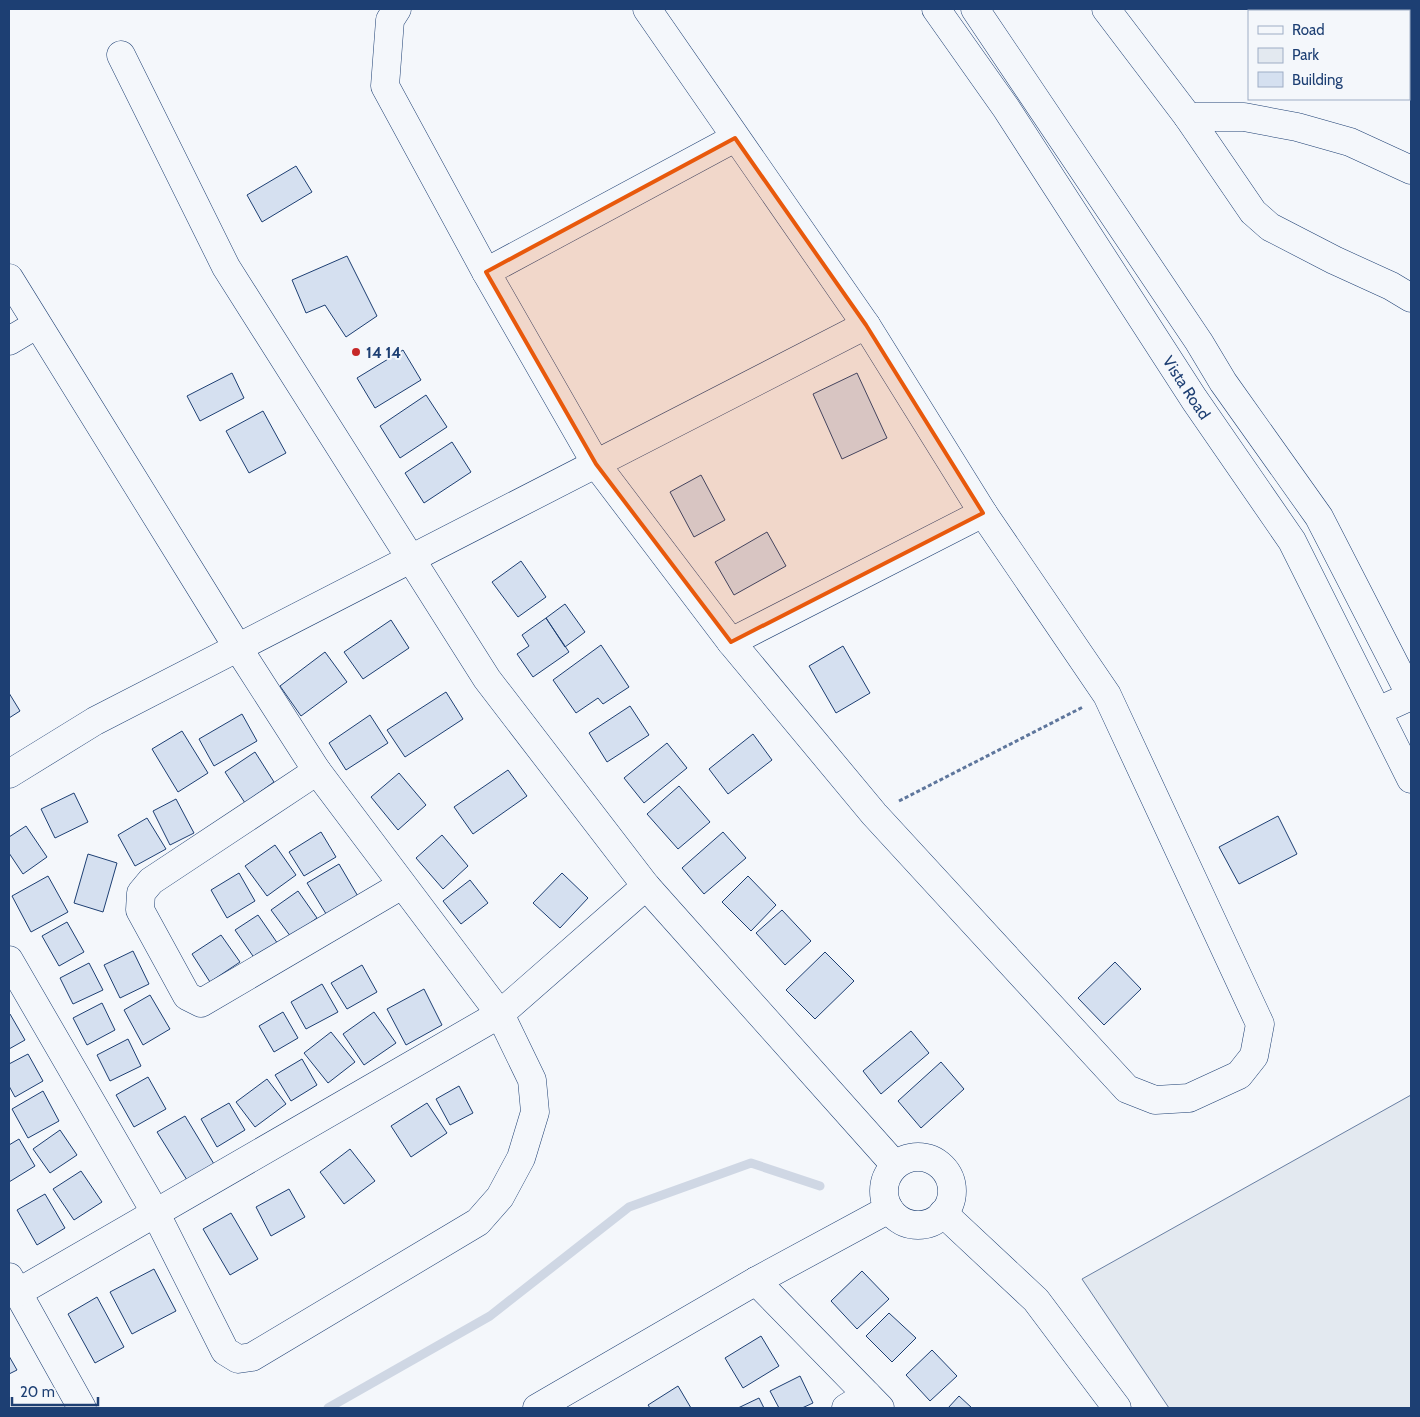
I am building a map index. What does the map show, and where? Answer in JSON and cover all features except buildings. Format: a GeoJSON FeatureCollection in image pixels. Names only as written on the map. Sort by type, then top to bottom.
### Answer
{"type":"FeatureCollection","features":[{"type":"Feature","properties":{"kind":"street"},"geometry":{"type":"LineString","coordinates":[[397,9],[390,20],[385,86],[486,272],[596,464],[731,642],[874,814],[1127,1089],[1155,1100],[1189,1098],[1239,1075],[1254,1056],[1260,1024],[1107,695],[983,513],[866,325],[647,9]]}},
{"type":"Feature","properties":{"kind":"street","name":"Vista Road"},"geometry":{"type":"LineString","coordinates":[[936,9],[1006,108],[1097,252],[1158,340],[1194,399],[1292,541],[1411,779]]}},
{"type":"Feature","properties":{"kind":"street","name":"Vista Road"},"geometry":{"type":"LineString","coordinates":[[975,9],[1223,382],[1319,517],[1411,696]]}},
{"type":"Feature","properties":{"kind":"street"},"geometry":{"type":"LineString","coordinates":[[1106,9],[1188,117],[1253,212],[1270,227],[1334,260],[1391,286],[1411,298]]}},
{"type":"Feature","properties":{"kind":"street"},"geometry":{"type":"LineString","coordinates":[[121,55],[226,267],[487,678],[646,886],[895,1165]]}},
{"type":"Feature","properties":{"kind":"street"},"geometry":{"type":"LineString","coordinates":[[1006,108],[1029,91]]}},
{"type":"Feature","properties":{"kind":"street"},"geometry":{"type":"LineString","coordinates":[[1188,117],[1244,117],[1298,127],[1350,142],[1411,170]]}},
{"type":"Feature","properties":{"kind":"street"},"geometry":{"type":"LineString","coordinates":[[486,272],[735,138]]}},
{"type":"Feature","properties":{"kind":"street"},"geometry":{"type":"LineString","coordinates":[[1097,252],[1125,232]]}},
{"type":"Feature","properties":{"kind":"street"},"geometry":{"type":"LineString","coordinates":[[9,278],[36,325],[317,771],[500,1014],[532,1080],[535,1112],[521,1158],[500,1197],[478,1222],[252,1356],[238,1359],[225,1351],[155,1212],[9,960]]}},
{"type":"Feature","properties":{"kind":"street"},"geometry":{"type":"LineString","coordinates":[[9,341],[36,325]]}},
{"type":"Feature","properties":{"kind":"street"},"geometry":{"type":"LineString","coordinates":[[9,774],[95,721],[866,325]]}},
{"type":"Feature","properties":{"kind":"street"},"geometry":{"type":"LineString","coordinates":[[1194,399],[1223,382]]}},
{"type":"Feature","properties":{"kind":"street"},"geometry":{"type":"LineString","coordinates":[[731,642],[983,513]]}},
{"type":"Feature","properties":{"kind":"street"},"geometry":{"type":"LineString","coordinates":[[1378,711],[1411,696]]}},
{"type":"Feature","properties":{"kind":"street"},"geometry":{"type":"LineString","coordinates":[[317,771],[151,881],[141,893],[140,910],[187,996],[193,1001],[201,1003],[402,885]]}},
{"type":"Feature","properties":{"kind":"street"},"geometry":{"type":"LineString","coordinates":[[82,1408],[13,1285],[155,1212],[500,1014],[646,886]]}},
{"type":"Feature","properties":{"kind":"street"},"geometry":{"type":"LineString","coordinates":[[914,1157],[925,1157],[936,1162],[944,1169],[950,1180],[952,1191],[950,1203],[936,1220],[916,1225],[896,1217],[889,1209],[884,1188],[887,1177],[895,1165],[914,1157]]}},
{"type":"Feature","properties":{"kind":"street"},"geometry":{"type":"LineString","coordinates":[[537,1408],[756,1282],[889,1209]]}},
{"type":"Feature","properties":{"kind":"street"},"geometry":{"type":"LineString","coordinates":[[943,1213],[1036,1300],[1117,1408]]}},
{"type":"Feature","properties":{"kind":"street"},"geometry":{"type":"LineString","coordinates":[[756,1282],[864,1404]]}},
{"type":"Feature","properties":{"kind":"path"},"geometry":{"type":"LineString","coordinates":[[874,814],[1107,695]]}},
{"type":"Feature","properties":{"kind":"highlighted area"},"geometry":{"type":"Polygon","coordinates":[[[735,138],[866,325],[983,513],[731,642],[596,464],[486,272],[735,138]]]}},
{"type":"Feature","properties":{"kind":"green space"},"geometry":{"type":"Polygon","coordinates":[[[1411,1095],[1411,1408],[1169,1408],[1082,1279],[1411,1095]]]}},
{"type":"Feature","properties":{"kind":"waterway"},"geometry":{"type":"LineString","coordinates":[[328,1408],[490,1316],[629,1207],[751,1163],[820,1186]]}},
{"type":"Feature","properties":{"kind":"place","name":"14 14"},"geometry":{"type":"Point","coordinates":[356,352]}}]}
